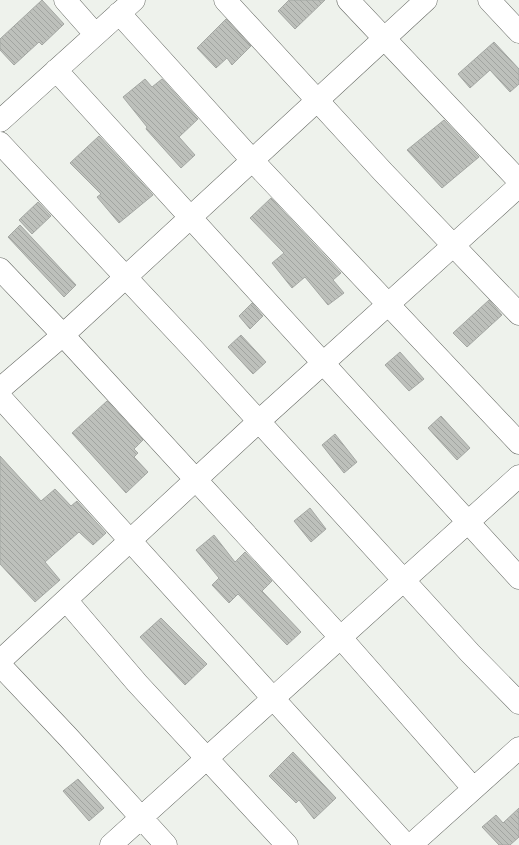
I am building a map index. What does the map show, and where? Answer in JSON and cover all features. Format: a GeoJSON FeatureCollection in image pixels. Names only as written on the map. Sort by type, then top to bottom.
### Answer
{"type":"FeatureCollection","features":[{"type":"Feature","properties":{"kind":"street"},"geometry":{"type":"LineString","coordinates":[[65,0],[95,34]]}},
{"type":"Feature","properties":{"kind":"street"},"geometry":{"type":"LineString","coordinates":[[225,0],[316,100],[519,314]]}},
{"type":"Feature","properties":{"kind":"street"},"geometry":{"type":"LineString","coordinates":[[348,0],[519,181]]}},
{"type":"Feature","properties":{"kind":"street"},"geometry":{"type":"LineString","coordinates":[[0,390],[125,278],[426,0]]}},
{"type":"Feature","properties":{"kind":"street"},"geometry":{"type":"LineString","coordinates":[[489,0],[519,32]]}},
{"type":"Feature","properties":{"kind":"street"},"geometry":{"type":"LineString","coordinates":[[0,121],[127,6],[252,160],[519,443]]}},
{"type":"Feature","properties":{"kind":"street"},"geometry":{"type":"LineString","coordinates":[[56,70],[519,578]]}},
{"type":"Feature","properties":{"kind":"street"},"geometry":{"type":"LineString","coordinates":[[0,143],[192,348],[404,581],[519,703]]}},
{"type":"Feature","properties":{"kind":"street"},"geometry":{"type":"LineString","coordinates":[[0,661],[258,422],[519,186]]}},
{"type":"Feature","properties":{"kind":"street"},"geometry":{"type":"LineString","coordinates":[[0,269],[63,334],[341,638],[473,788]]}},
{"type":"Feature","properties":{"kind":"street"},"geometry":{"type":"LineString","coordinates":[[0,397],[406,845]]}},
{"type":"Feature","properties":{"kind":"street"},"geometry":{"type":"LineString","coordinates":[[111,845],[519,476]]}},
{"type":"Feature","properties":{"kind":"street"},"geometry":{"type":"LineString","coordinates":[[66,600],[207,759],[287,845]]}},
{"type":"Feature","properties":{"kind":"street"},"geometry":{"type":"LineString","coordinates":[[0,665],[166,845]]}},
{"type":"Feature","properties":{"kind":"street"},"geometry":{"type":"LineString","coordinates":[[411,845],[519,748]]}},
{"type":"Feature","properties":{"kind":"building"},"geometry":{"type":"Polygon","coordinates":[[[42,0],[64,24],[42,45],[39,42],[14,65],[0,50],[0,39],[42,0]]]}},
{"type":"Feature","properties":{"kind":"building"},"geometry":{"type":"Polygon","coordinates":[[[289,0],[325,0],[295,29],[278,11],[289,0]]]}},
{"type":"Feature","properties":{"kind":"building"},"geometry":{"type":"Polygon","coordinates":[[[226,19],[251,46],[232,65],[227,58],[216,68],[197,48],[226,19]]]}},
{"type":"Feature","properties":{"kind":"building"},"geometry":{"type":"Polygon","coordinates":[[[494,42],[519,69],[519,84],[510,92],[490,70],[470,88],[458,74],[494,42]]]}},
{"type":"Feature","properties":{"kind":"building"},"geometry":{"type":"Polygon","coordinates":[[[145,79],[152,87],[162,79],[198,119],[179,137],[195,155],[181,168],[146,129],[147,127],[123,97],[145,79]]]}},
{"type":"Feature","properties":{"kind":"building"},"geometry":{"type":"Polygon","coordinates":[[[444,120],[479,157],[442,188],[407,150],[444,120]]]}},
{"type":"Feature","properties":{"kind":"building"},"geometry":{"type":"Polygon","coordinates":[[[99,136],[153,195],[119,223],[97,197],[101,194],[70,163],[99,136]]]}},
{"type":"Feature","properties":{"kind":"building"},"geometry":{"type":"Polygon","coordinates":[[[271,198],[341,273],[333,280],[344,293],[328,305],[305,277],[292,288],[272,263],[284,253],[250,218],[271,198]]]}},
{"type":"Feature","properties":{"kind":"building"},"geometry":{"type":"Polygon","coordinates":[[[38,202],[51,216],[32,234],[19,220],[38,202]]]}},
{"type":"Feature","properties":{"kind":"building"},"geometry":{"type":"Polygon","coordinates":[[[20,225],[76,285],[64,297],[8,237],[20,225]]]}},
{"type":"Feature","properties":{"kind":"building"},"geometry":{"type":"Polygon","coordinates":[[[489,300],[502,315],[467,347],[453,333],[489,300]]]}},
{"type":"Feature","properties":{"kind":"building"},"geometry":{"type":"Polygon","coordinates":[[[252,303],[263,316],[250,329],[239,316],[252,303]]]}},
{"type":"Feature","properties":{"kind":"building"},"geometry":{"type":"Polygon","coordinates":[[[241,335],[266,362],[253,374],[228,347],[241,335]]]}},
{"type":"Feature","properties":{"kind":"building"},"geometry":{"type":"Polygon","coordinates":[[[400,352],[424,379],[409,391],[385,365],[400,352]]]}},
{"type":"Feature","properties":{"kind":"building"},"geometry":{"type":"Polygon","coordinates":[[[107,401],[143,440],[134,449],[138,453],[134,457],[148,472],[126,493],[72,433],[107,401]]]}},
{"type":"Feature","properties":{"kind":"building"},"geometry":{"type":"Polygon","coordinates":[[[441,416],[470,448],[457,460],[428,428],[441,416]]]}},
{"type":"Feature","properties":{"kind":"building"},"geometry":{"type":"Polygon","coordinates":[[[335,434],[357,462],[344,473],[322,445],[335,434]]]}},
{"type":"Feature","properties":{"kind":"building"},"geometry":{"type":"Polygon","coordinates":[[[0,456],[41,501],[55,489],[71,506],[77,501],[106,533],[93,545],[79,532],[45,562],[60,580],[35,602],[0,564],[0,456]]]}},
{"type":"Feature","properties":{"kind":"building"},"geometry":{"type":"Polygon","coordinates":[[[310,508],[326,529],[311,542],[294,521],[310,508]]]}},
{"type":"Feature","properties":{"kind":"building"},"geometry":{"type":"Polygon","coordinates":[[[214,535],[235,562],[245,552],[272,581],[262,591],[301,632],[287,645],[238,594],[229,603],[212,585],[219,578],[196,550],[214,535]]]}},
{"type":"Feature","properties":{"kind":"building"},"geometry":{"type":"Polygon","coordinates":[[[161,618],[207,664],[185,685],[140,637],[161,618]]]}},
{"type":"Feature","properties":{"kind":"building"},"geometry":{"type":"Polygon","coordinates":[[[293,752],[336,798],[314,819],[299,800],[296,803],[269,776],[293,752]]]}},
{"type":"Feature","properties":{"kind":"building"},"geometry":{"type":"Polygon","coordinates":[[[78,779],[104,808],[89,821],[63,791],[78,779]]]}},
{"type":"Feature","properties":{"kind":"building"},"geometry":{"type":"Polygon","coordinates":[[[519,808],[519,837],[510,845],[499,845],[482,827],[496,815],[503,823],[519,808]]]}}]}
